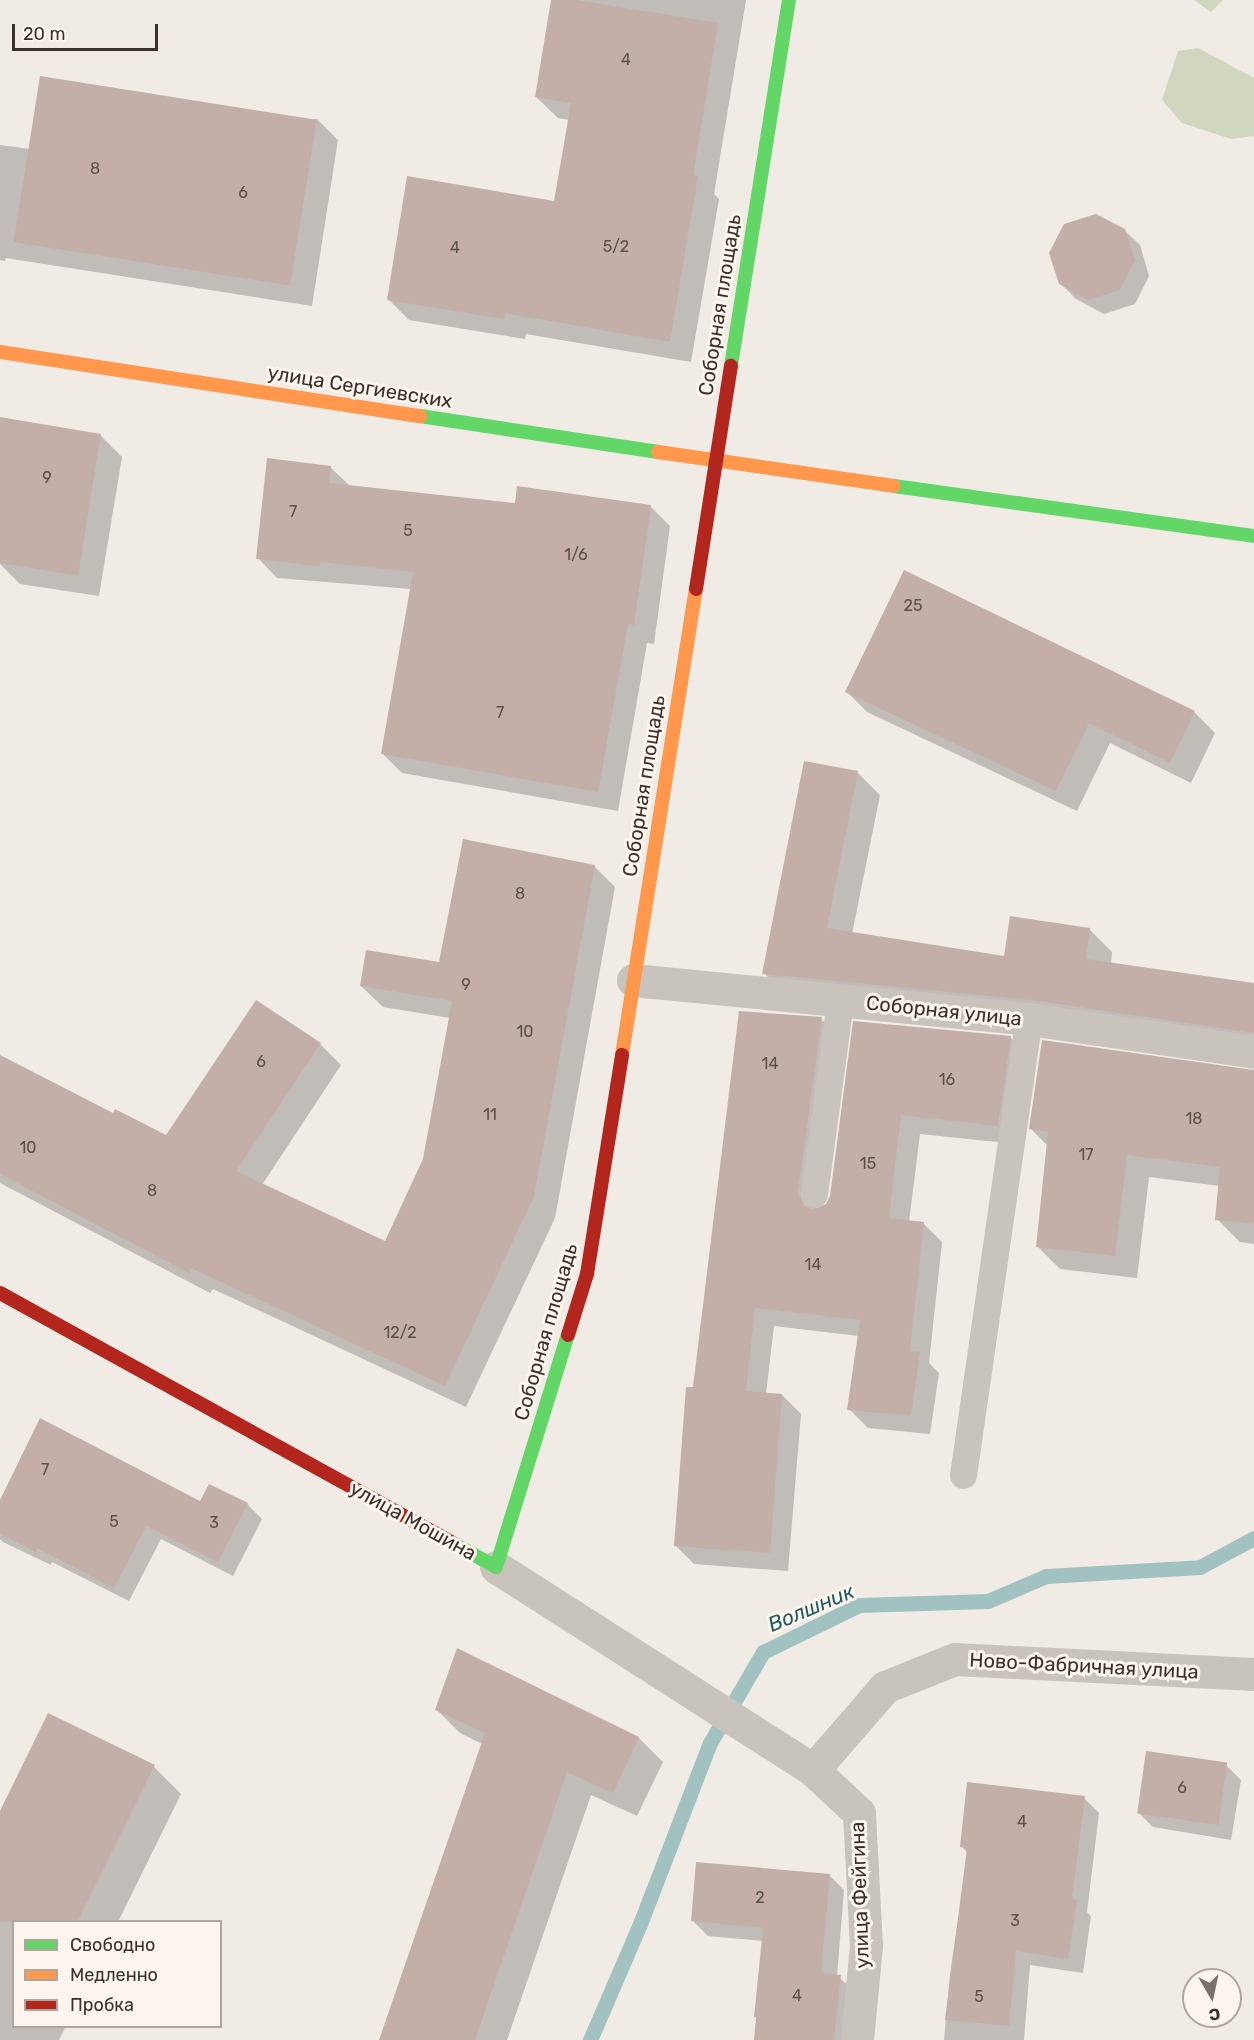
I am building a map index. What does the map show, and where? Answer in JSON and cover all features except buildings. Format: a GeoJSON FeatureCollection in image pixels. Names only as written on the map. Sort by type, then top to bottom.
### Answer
{"type":"FeatureCollection","features":[{"type":"Feature","properties":{"kind":"street","name":"Соборная площадь"},"geometry":{"type":"LineString","coordinates":[[496,1567],[587,1274],[714,461],[789,0]]}},
{"type":"Feature","properties":{"kind":"street","name":"улица Сергиевских"},"geometry":{"type":"LineString","coordinates":[[0,352],[714,461],[1254,536]]}},
{"type":"Feature","properties":{"kind":"street","name":"Соборная улица"},"geometry":{"type":"LineString","coordinates":[[633,980],[1029,1019],[1254,1052]]}},
{"type":"Feature","properties":{"kind":"street","name":"улица Мошина"},"geometry":{"type":"LineString","coordinates":[[0,1293],[496,1567],[813,1770]]}},
{"type":"Feature","properties":{"kind":"street","name":"Ново-Фабричная улица"},"geometry":{"type":"LineString","coordinates":[[813,1770],[885,1687],[955,1659],[1254,1674]]}},
{"type":"Feature","properties":{"kind":"street","name":"улица Фейгина"},"geometry":{"type":"LineString","coordinates":[[813,1770],[859,1813],[866,1944],[857,2040]]}},
{"type":"Feature","properties":{"kind":"lane"},"geometry":{"type":"LineString","coordinates":[[814,1194],[840,1001]]}},
{"type":"Feature","properties":{"kind":"lane"},"geometry":{"type":"LineString","coordinates":[[963,1475],[1029,1019]]}},
{"type":"Feature","properties":{"kind":"green space"},"geometry":{"type":"Polygon","coordinates":[[[1194,0],[1223,0],[1211,12],[1194,0]]]}},
{"type":"Feature","properties":{"kind":"green space"},"geometry":{"type":"Polygon","coordinates":[[[1198,48],[1254,78],[1254,136],[1231,139],[1182,123],[1162,100],[1178,51],[1198,48]]]}},
{"type":"Feature","properties":{"kind":"waterway","name":"Волшник"},"geometry":{"type":"LineString","coordinates":[[590,2040],[640,1924],[710,1743],[763,1652],[859,1605],[988,1601],[1046,1576],[1200,1567],[1254,1538]]}},
{"type":"Feature","properties":{"kind":"traffic: fast"},"geometry":{"type":"LineString","coordinates":[[731,366],[789,0]]}},
{"type":"Feature","properties":{"kind":"traffic: fast"},"geometry":{"type":"LineString","coordinates":[[420,416],[658,452]]}},
{"type":"Feature","properties":{"kind":"traffic: fast"},"geometry":{"type":"LineString","coordinates":[[894,486],[1254,536]]}},
{"type":"Feature","properties":{"kind":"traffic: fast"},"geometry":{"type":"LineString","coordinates":[[453,1543],[496,1567],[568,1335]]}},
{"type":"Feature","properties":{"kind":"traffic: slow"},"geometry":{"type":"LineString","coordinates":[[0,352],[420,416]]}},
{"type":"Feature","properties":{"kind":"traffic: slow"},"geometry":{"type":"LineString","coordinates":[[658,452],[894,486]]}},
{"type":"Feature","properties":{"kind":"traffic: slow"},"geometry":{"type":"LineString","coordinates":[[622,1055],[696,589]]}},
{"type":"Feature","properties":{"kind":"traffic: jam"},"geometry":{"type":"LineString","coordinates":[[696,589],[731,366]]}},
{"type":"Feature","properties":{"kind":"traffic: jam"},"geometry":{"type":"LineString","coordinates":[[568,1335],[587,1274],[622,1055]]}},
{"type":"Feature","properties":{"kind":"traffic: jam"},"geometry":{"type":"LineString","coordinates":[[0,1293],[453,1543]]}}]}
